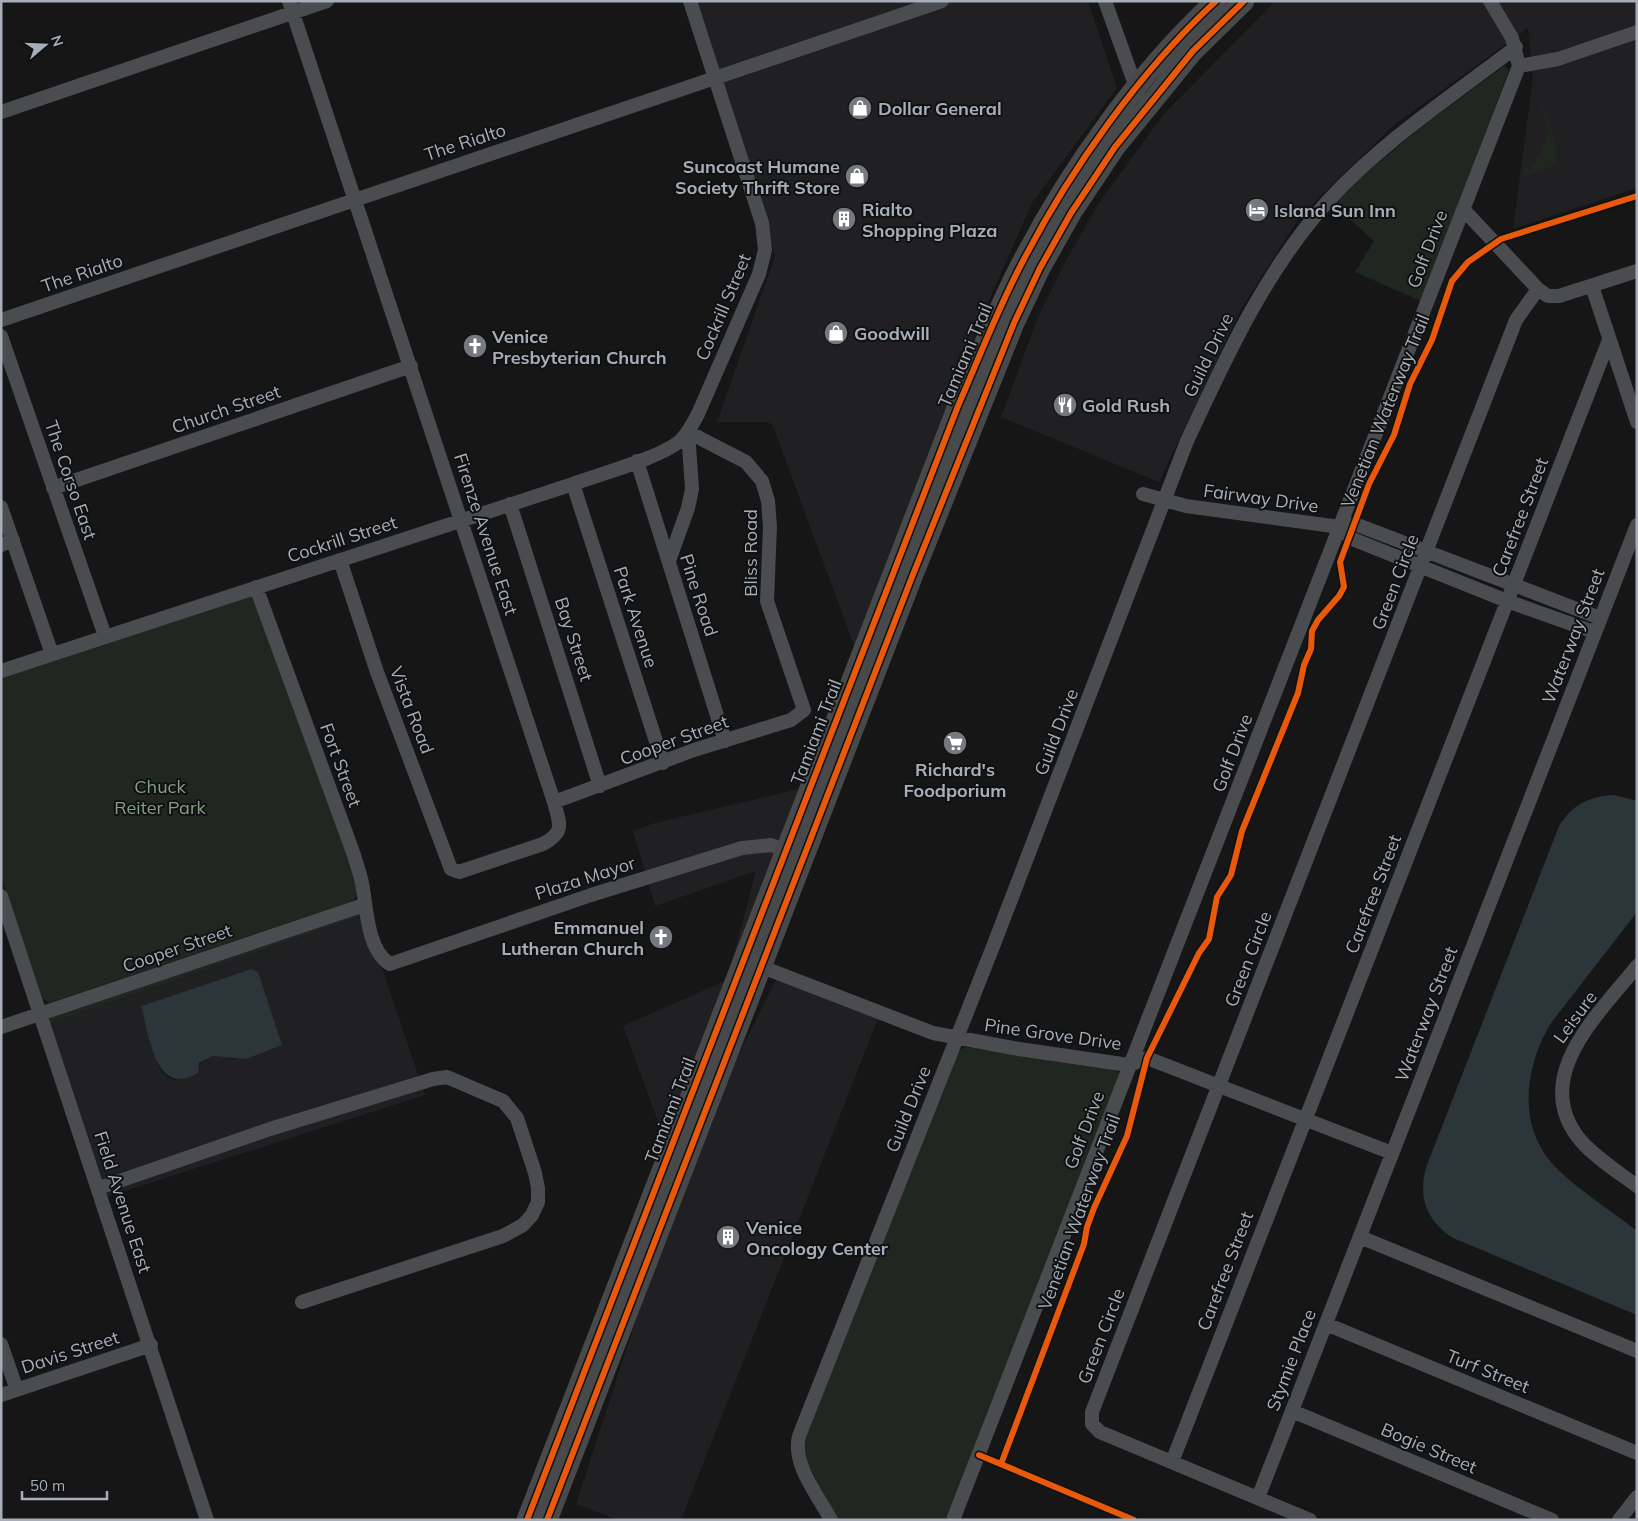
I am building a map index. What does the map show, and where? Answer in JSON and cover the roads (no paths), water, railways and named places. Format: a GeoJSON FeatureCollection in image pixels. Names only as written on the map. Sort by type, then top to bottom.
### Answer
{"type":"FeatureCollection","features":[{"type":"Feature","properties":{"kind":"main road","name":"Tamiami Trail"},"geometry":{"type":"LineString","coordinates":[[1141,98],[1174,45],[1216,1]]}},
{"type":"Feature","properties":{"kind":"main road","name":"Tamiami Trail"},"geometry":{"type":"LineString","coordinates":[[527,1520],[795,854],[958,406],[996,317],[1023,261],[1056,202],[1099,138],[1244,1]]}},
{"type":"Feature","properties":{"kind":"main road","name":"Tamiami Trail"},"geometry":{"type":"LineString","coordinates":[[547,1520],[762,967],[795,854]]}},
{"type":"Feature","properties":{"kind":"street"},"geometry":{"type":"LineString","coordinates":[[1,112],[291,7],[327,1]]}},
{"type":"Feature","properties":{"kind":"street","name":"Cockrill Street"},"geometry":{"type":"LineString","coordinates":[[1,671],[574,484],[672,447],[688,432],[759,274],[766,250],[762,223],[690,1]]}},
{"type":"Feature","properties":{"kind":"street","name":"The Rialto"},"geometry":{"type":"LineString","coordinates":[[1,320],[942,1]]}},
{"type":"Feature","properties":{"kind":"street"},"geometry":{"type":"LineString","coordinates":[[1105,1],[1141,98]]}},
{"type":"Feature","properties":{"kind":"street"},"geometry":{"type":"LineString","coordinates":[[1490,1],[1516,47],[1519,66],[1558,58],[1637,32]]}},
{"type":"Feature","properties":{"kind":"street","name":"Firenze Avenue East"},"geometry":{"type":"LineString","coordinates":[[291,7],[554,802],[560,828],[556,837],[511,855]]}},
{"type":"Feature","properties":{"kind":"street","name":"Guild Drive"},"geometry":{"type":"LineString","coordinates":[[831,1520],[800,1461],[797,1449],[799,1436],[956,1039],[1187,441],[1221,366],[1259,298],[1294,243],[1330,200],[1359,171],[1436,106],[1516,47]]}},
{"type":"Feature","properties":{"kind":"street","name":"Golf Drive"},"geometry":{"type":"LineString","coordinates":[[953,1520],[1519,66]]}},
{"type":"Feature","properties":{"kind":"street"},"geometry":{"type":"LineString","coordinates":[[1463,208],[1538,289],[1548,296],[1559,296],[1637,271]]}},
{"type":"Feature","properties":{"kind":"street"},"geometry":{"type":"LineString","coordinates":[[1592,286],[1637,422]]}},
{"type":"Feature","properties":{"kind":"street","name":"Green Circle"},"geometry":{"type":"LineString","coordinates":[[1310,1520],[1100,1432],[1092,1424],[1092,1412],[1428,551],[1516,320],[1538,289]]}},
{"type":"Feature","properties":{"kind":"street","name":"The Corso East"},"geometry":{"type":"LineString","coordinates":[[1,336],[105,636]]}},
{"type":"Feature","properties":{"kind":"street","name":"Carefree Street"},"geometry":{"type":"LineString","coordinates":[[1172,1462],[1609,340]]}},
{"type":"Feature","properties":{"kind":"street","name":"Church Street"},"geometry":{"type":"LineString","coordinates":[[54,488],[411,366]]}},
{"type":"Feature","properties":{"kind":"street","name":"Cockrill Street"},"geometry":{"type":"LineString","coordinates":[[669,561],[688,508],[692,488],[688,432]]}},
{"type":"Feature","properties":{"kind":"street","name":"Bliss Road"},"geometry":{"type":"LineString","coordinates":[[688,432],[746,462],[762,481],[768,501],[770,527],[766,584],[767,601],[804,710]]}},
{"type":"Feature","properties":{"kind":"street","name":"Pine Road"},"geometry":{"type":"LineString","coordinates":[[637,461],[725,741]]}},
{"type":"Feature","properties":{"kind":"street","name":"Park Avenue"},"geometry":{"type":"LineString","coordinates":[[574,484],[663,763]]}},
{"type":"Feature","properties":{"kind":"street","name":"Fairway Drive"},"geometry":{"type":"LineString","coordinates":[[1143,494],[1165,501],[1340,528],[1350,538],[1507,601],[1594,632]]}},
{"type":"Feature","properties":{"kind":"street","name":"Bay Street"},"geometry":{"type":"LineString","coordinates":[[510,504],[600,786]]}},
{"type":"Feature","properties":{"kind":"street"},"geometry":{"type":"LineString","coordinates":[[1,506],[7,543],[52,654]]}},
{"type":"Feature","properties":{"kind":"street"},"geometry":{"type":"LineString","coordinates":[[1340,528],[1355,524],[1600,618]]}},
{"type":"Feature","properties":{"kind":"street","name":"Waterway Street"},"geometry":{"type":"LineString","coordinates":[[1360,1236],[1637,525]]}},
{"type":"Feature","properties":{"kind":"street","name":"Vista Road"},"geometry":{"type":"LineString","coordinates":[[340,560],[377,672],[448,864],[454,871],[459,872],[511,855]]}},
{"type":"Feature","properties":{"kind":"street","name":"Fort Street"},"geometry":{"type":"LineString","coordinates":[[256,587],[354,855],[363,888],[364,905],[369,928],[381,959]]}},
{"type":"Feature","properties":{"kind":"street","name":"Cooper Street"},"geometry":{"type":"LineString","coordinates":[[554,802],[725,741],[791,720],[804,710]]}},
{"type":"Feature","properties":{"kind":"street","name":"Plaza Mayor"},"geometry":{"type":"LineString","coordinates":[[381,959],[390,964],[591,895],[742,848],[771,845],[795,854]]}},
{"type":"Feature","properties":{"kind":"street","name":"Field Avenue East"},"geometry":{"type":"LineString","coordinates":[[1,896],[99,1188],[207,1520]]}},
{"type":"Feature","properties":{"kind":"street","name":"Cooper Street"},"geometry":{"type":"LineString","coordinates":[[1,1026],[364,905]]}},
{"type":"Feature","properties":{"kind":"street","name":"Leisure"},"geometry":{"type":"LineString","coordinates":[[1637,966],[1574,1047],[1566,1065],[1562,1088],[1566,1114],[1579,1139],[1637,1186]]}},
{"type":"Feature","properties":{"kind":"street","name":"Pine Grove Drive"},"geometry":{"type":"LineString","coordinates":[[762,967],[923,1029],[956,1039],[1130,1064],[1147,1058],[1392,1153]]}},
{"type":"Feature","properties":{"kind":"street"},"geometry":{"type":"LineString","coordinates":[[99,1188],[270,1130],[427,1080],[447,1077],[503,1101],[517,1118],[538,1188],[538,1202],[532,1215],[523,1226],[503,1236],[302,1302]]}},
{"type":"Feature","properties":{"kind":"street"},"geometry":{"type":"LineString","coordinates":[[1360,1236],[1637,1351]]}},
{"type":"Feature","properties":{"kind":"street","name":"Stymie Place"},"geometry":{"type":"LineString","coordinates":[[1258,1498],[1360,1236]]}},
{"type":"Feature","properties":{"kind":"street","name":"Turf Street"},"geometry":{"type":"LineString","coordinates":[[1326,1324],[1637,1453]]}},
{"type":"Feature","properties":{"kind":"street"},"geometry":{"type":"LineString","coordinates":[[1,1344],[17,1390]]}},
{"type":"Feature","properties":{"kind":"street","name":"Davis Street"},"geometry":{"type":"LineString","coordinates":[[1,1395],[150,1345]]}},
{"type":"Feature","properties":{"kind":"street","name":"Bogie Street"},"geometry":{"type":"LineString","coordinates":[[1292,1411],[1552,1520]]}},
{"type":"Feature","properties":{"kind":"street"},"geometry":{"type":"LineString","coordinates":[[1619,1520],[1637,1497]]}},
{"type":"Feature","properties":{"kind":"place","name":"Dollar General"},"geometry":{"type":"Point","coordinates":[860,108]}},
{"type":"Feature","properties":{"kind":"place","name":"Suncoast Humane Society Thrift Store"},"geometry":{"type":"Point","coordinates":[857,176]}},
{"type":"Feature","properties":{"kind":"place","name":"Island Sun Inn"},"geometry":{"type":"Point","coordinates":[1257,210]}},
{"type":"Feature","properties":{"kind":"place","name":"Rialto Shopping Plaza"},"geometry":{"type":"Point","coordinates":[844,219]}},
{"type":"Feature","properties":{"kind":"place","name":"Goodwill"},"geometry":{"type":"Point","coordinates":[836,333]}},
{"type":"Feature","properties":{"kind":"place","name":"Venice Presbyterian Church"},"geometry":{"type":"Point","coordinates":[475,346]}},
{"type":"Feature","properties":{"kind":"place","name":"Gold Rush"},"geometry":{"type":"Point","coordinates":[1065,405]}},
{"type":"Feature","properties":{"kind":"place","name":"Richard's Foodporium"},"geometry":{"type":"Point","coordinates":[955,743]}},
{"type":"Feature","properties":{"kind":"place","name":"Emmanuel Lutheran Church"},"geometry":{"type":"Point","coordinates":[661,937]}},
{"type":"Feature","properties":{"kind":"place","name":"Venice Oncology Center"},"geometry":{"type":"Point","coordinates":[728,1237]}},
{"type":"Feature","properties":{"kind":"park label","name":"Chuck Reiter Park"},"geometry":{"type":"Point","coordinates":[160,796]}}]}
